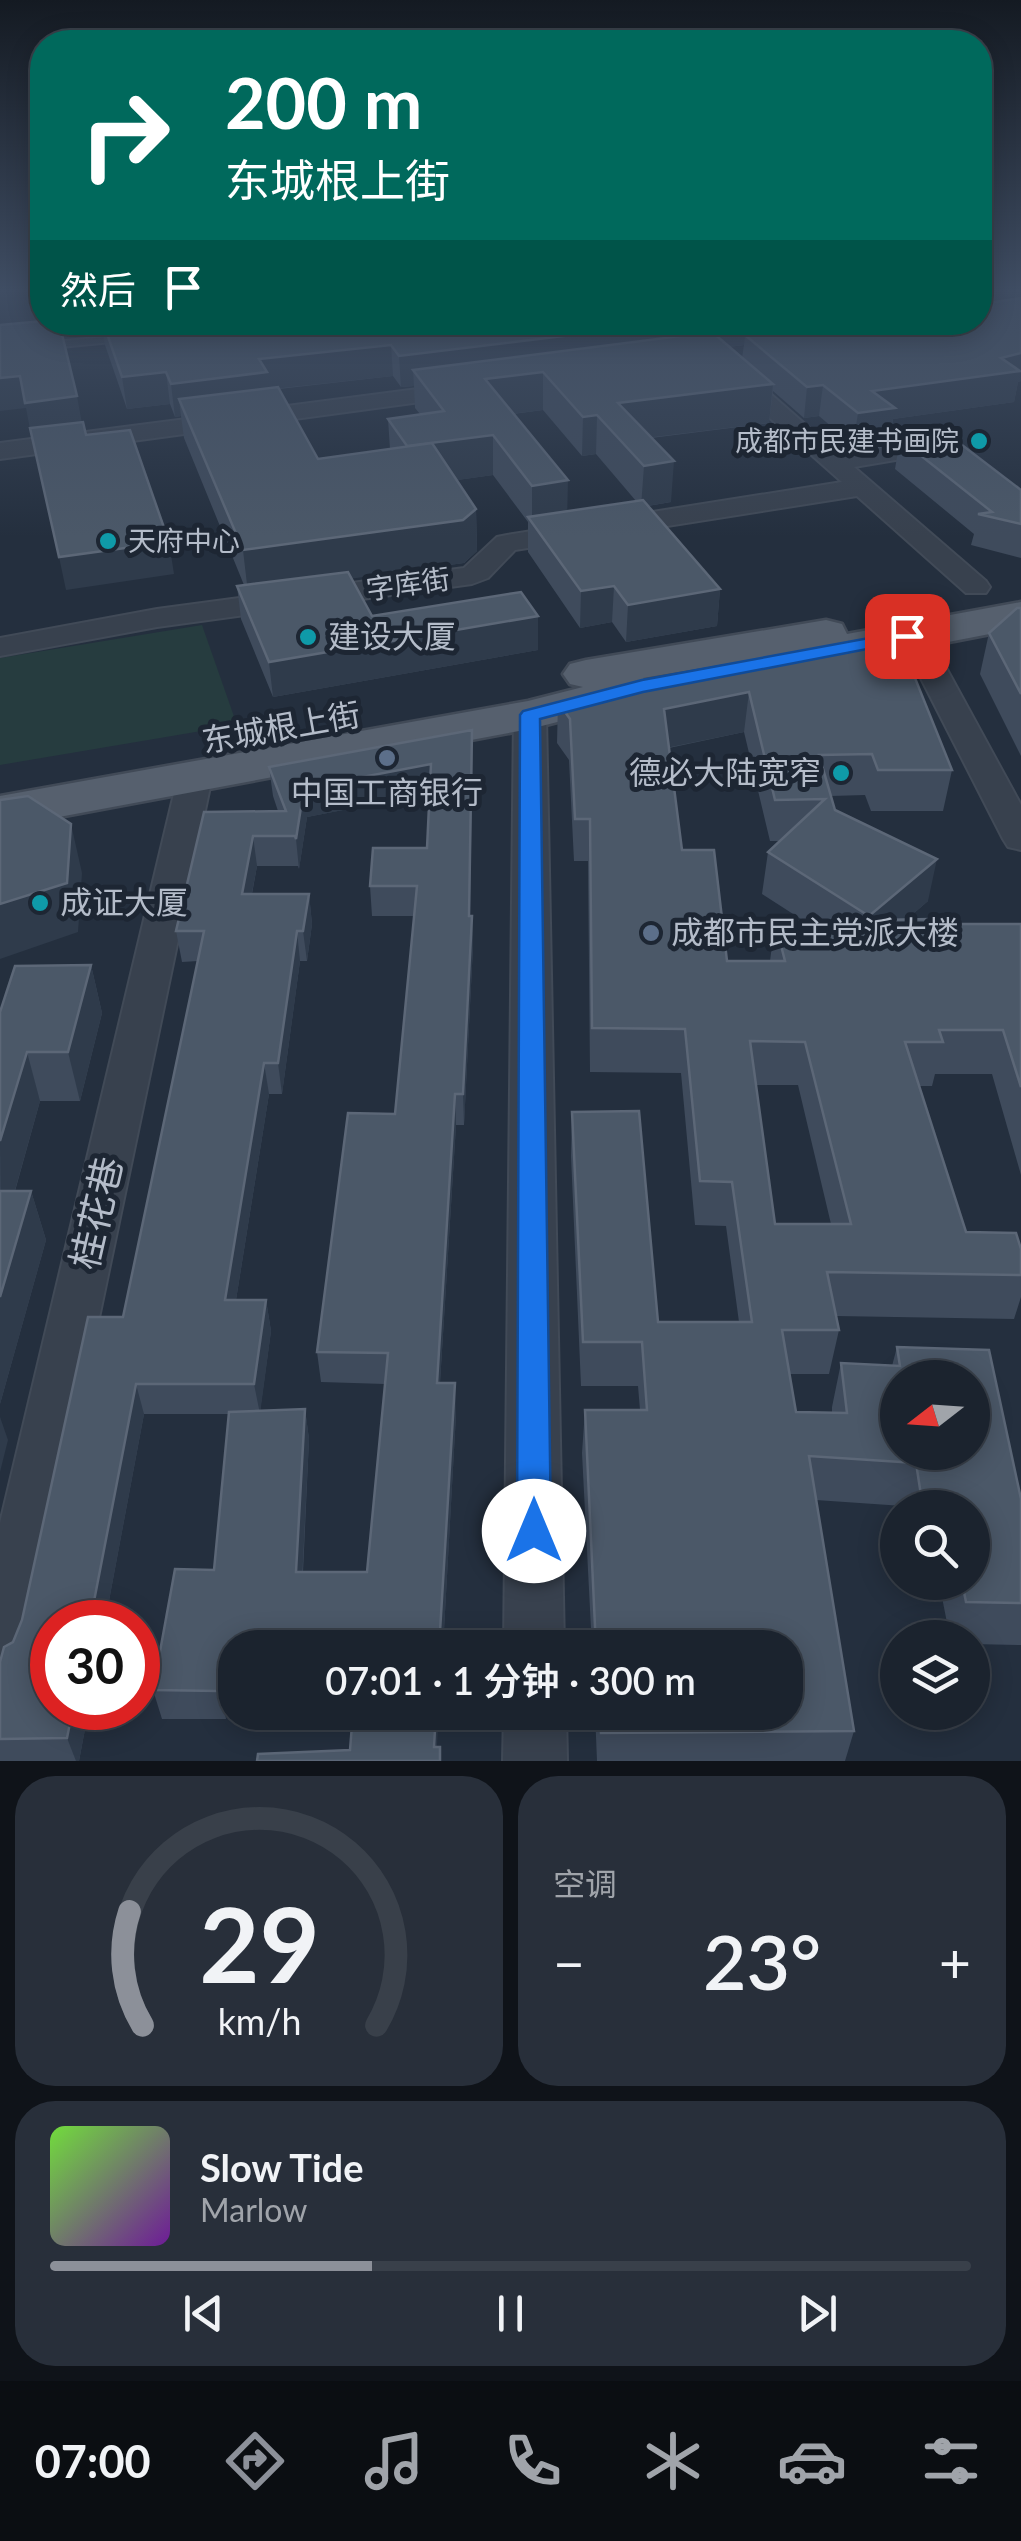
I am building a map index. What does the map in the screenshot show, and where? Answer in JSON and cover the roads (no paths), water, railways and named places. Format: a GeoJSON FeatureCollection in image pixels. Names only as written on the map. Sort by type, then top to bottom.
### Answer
{"type":"FeatureCollection","features":[{"type":"Feature","properties":{"kind":"main road","name":"东城根上街"},"geometry":{"type":"LineString","coordinates":[[562,678],[702,637],[1021,579]]}},
{"type":"Feature","properties":{"kind":"main road","name":"东城根上街"},"geometry":{"type":"LineString","coordinates":[[0,778],[1021,598]]}},
{"type":"Feature","properties":{"kind":"main road","name":"东城根上街"},"geometry":{"type":"LineString","coordinates":[[0,812],[530,715],[642,686],[1021,616]]}},
{"type":"Feature","properties":{"kind":"main road","name":"东城根上街"},"geometry":{"type":"LineString","coordinates":[[530,715],[633,704],[1021,634]]}},
{"type":"Feature","properties":{"kind":"street"},"geometry":{"type":"LineString","coordinates":[[732,373],[976,587]]}},
{"type":"Feature","properties":{"kind":"street"},"geometry":{"type":"LineString","coordinates":[[0,451],[481,388]]}},
{"type":"Feature","properties":{"kind":"street"},"geometry":{"type":"LineString","coordinates":[[834,462],[928,448]]}},
{"type":"Feature","properties":{"kind":"street","name":"字库街"},"geometry":{"type":"LineString","coordinates":[[0,647],[158,618],[472,575],[486,567],[494,552],[507,543],[862,487]]}},
{"type":"Feature","properties":{"kind":"street"},"geometry":{"type":"LineString","coordinates":[[922,651],[1021,839]]}},
{"type":"Feature","properties":{"kind":"street"},"geometry":{"type":"LineString","coordinates":[[530,715],[534,1630]]}},
{"type":"Feature","properties":{"kind":"street","name":"桂花巷"},"geometry":{"type":"LineString","coordinates":[[0,1648],[195,777]]}},
{"type":"Feature","properties":{"kind":"street"},"geometry":{"type":"LineString","coordinates":[[535,1730],[535,1761]]}},
{"type":"Feature","properties":{"kind":"place","name":"成都市民建书画院"},"geometry":{"type":"Point","coordinates":[979,441]}},
{"type":"Feature","properties":{"kind":"place","name":"天府中心"},"geometry":{"type":"Point","coordinates":[108,541]}},
{"type":"Feature","properties":{"kind":"place","name":"建设大厦"},"geometry":{"type":"Point","coordinates":[308,637]}},
{"type":"Feature","properties":{"kind":"place","name":"中国工商银行"},"geometry":{"type":"Point","coordinates":[387,758]}},
{"type":"Feature","properties":{"kind":"place","name":"德必大陆宽窄"},"geometry":{"type":"Point","coordinates":[841,773]}},
{"type":"Feature","properties":{"kind":"place","name":"成证大厦"},"geometry":{"type":"Point","coordinates":[40,903]}},
{"type":"Feature","properties":{"kind":"place","name":"成都市民主党派大楼"},"geometry":{"type":"Point","coordinates":[651,933]}}]}
